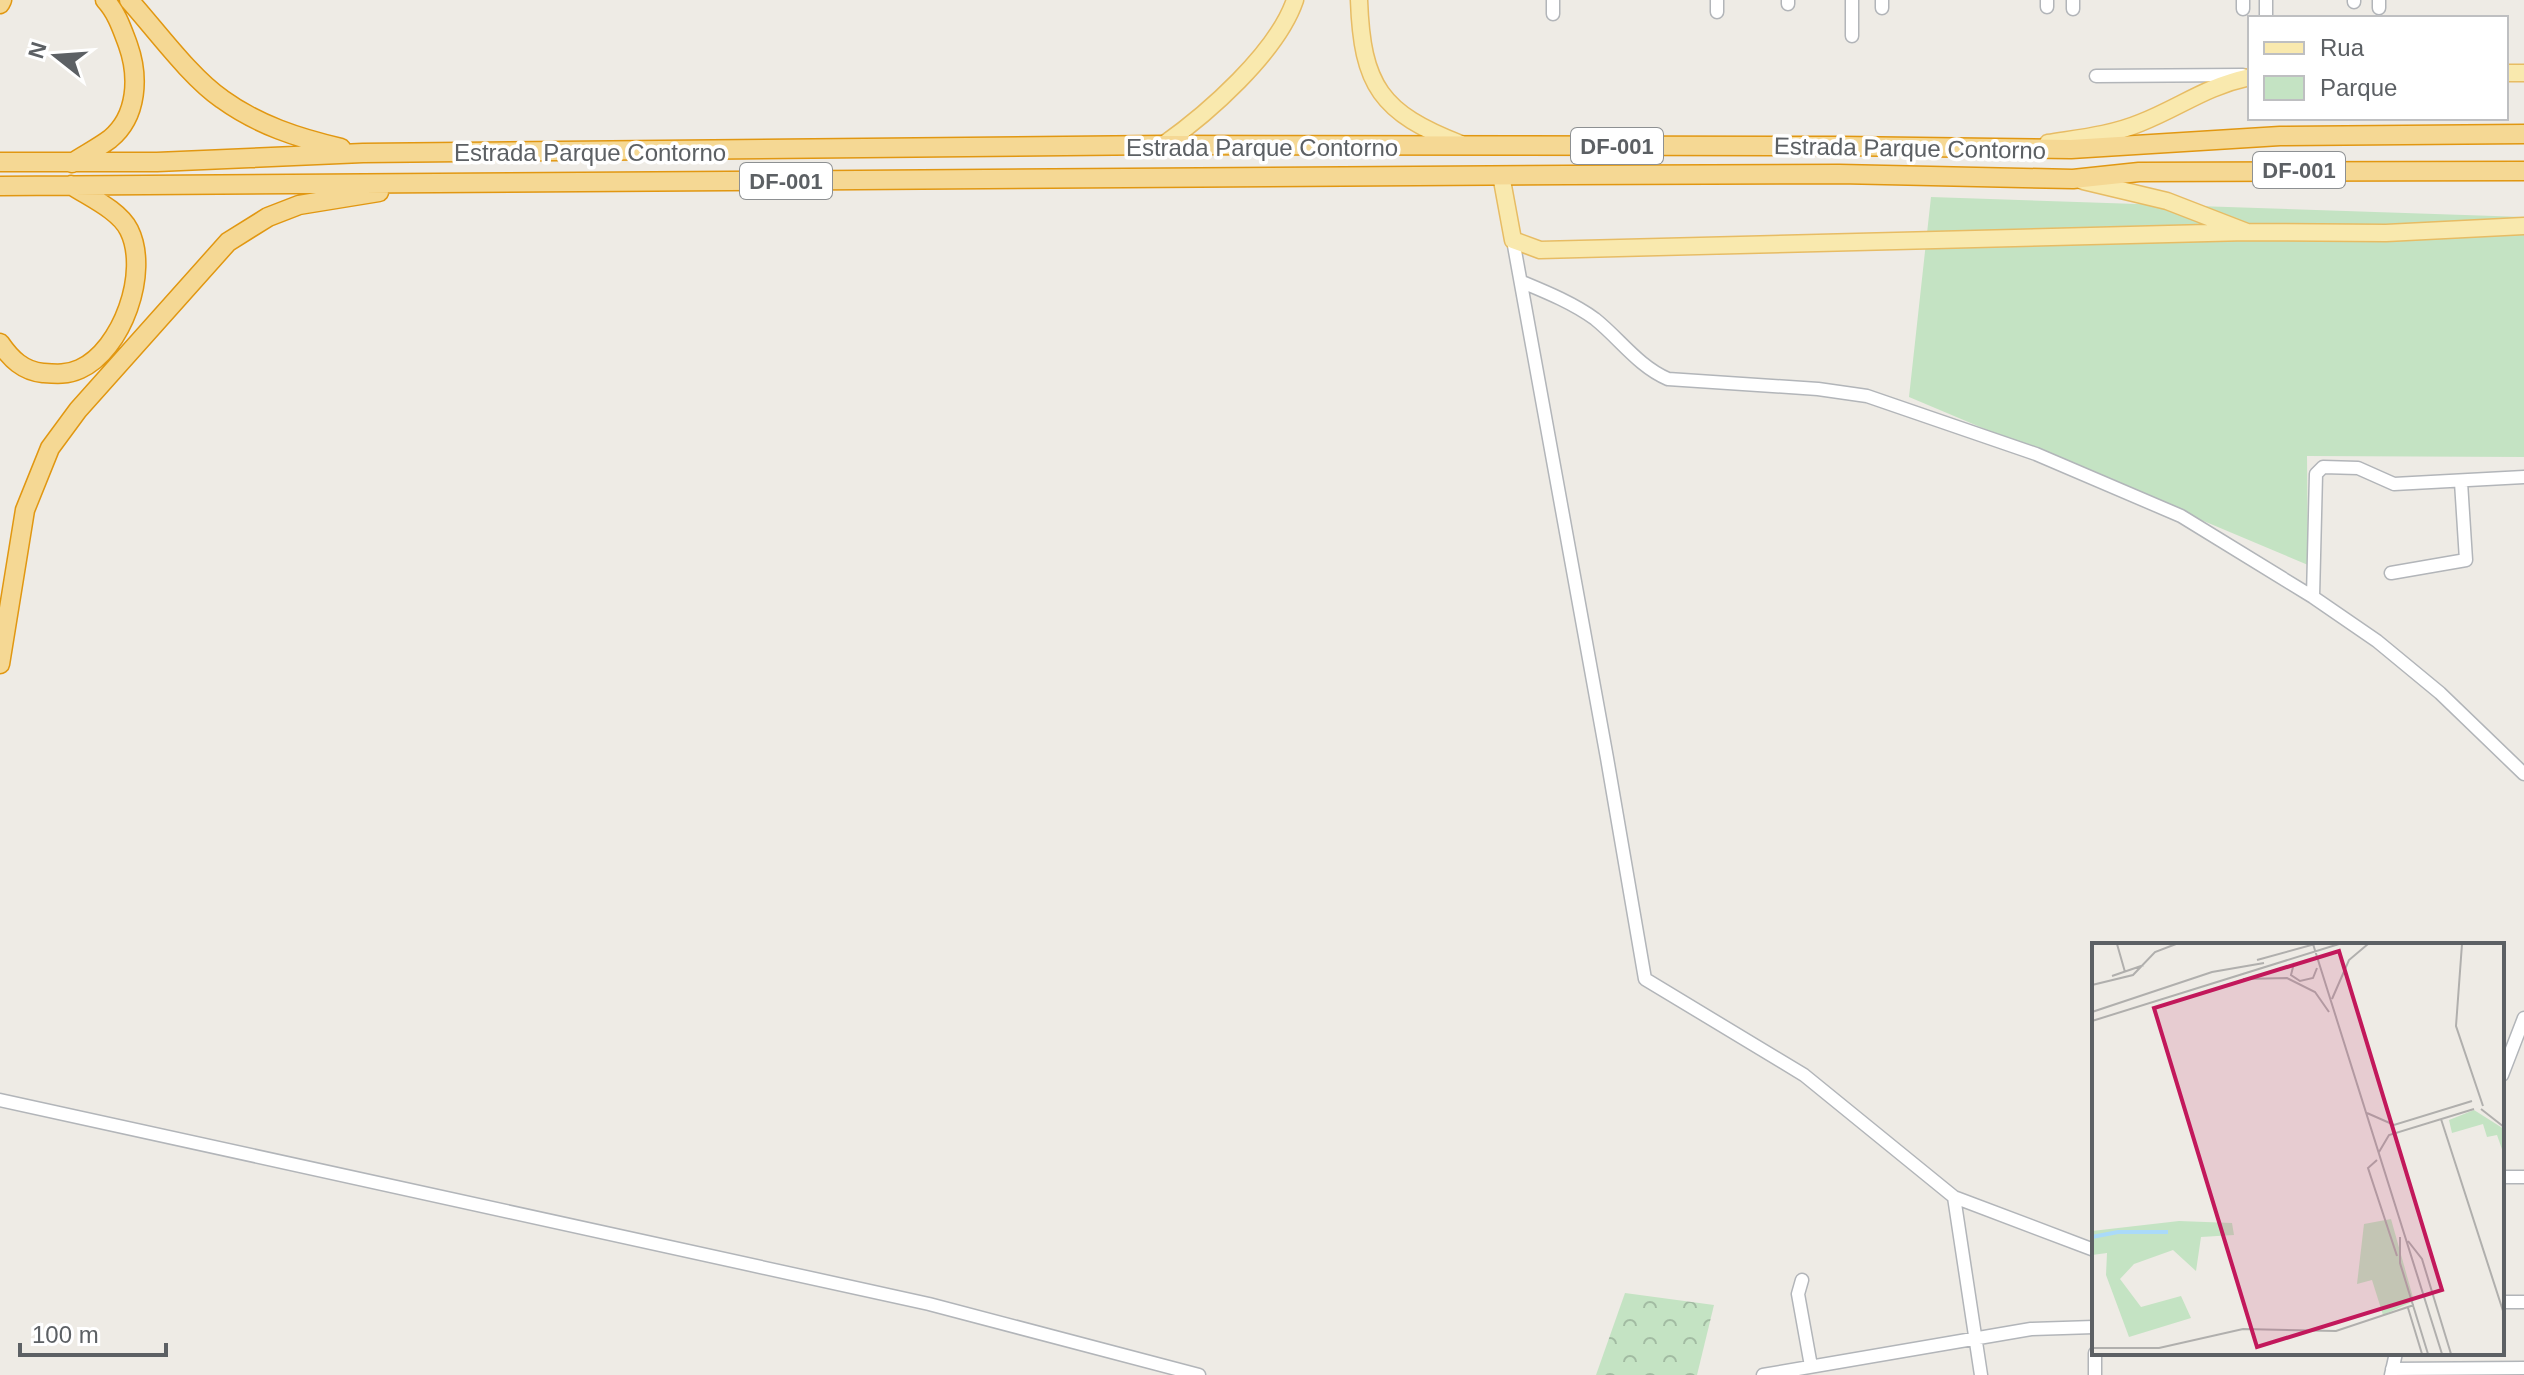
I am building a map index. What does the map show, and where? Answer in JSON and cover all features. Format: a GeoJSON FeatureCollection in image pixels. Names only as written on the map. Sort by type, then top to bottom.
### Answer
{"type":"FeatureCollection","features":[{"type":"Feature","properties":{"kind":"highway"},"geometry":{"type":"LineString","coordinates":[[72,163],[112,137],[124,122],[135,94],[134,62],[119,20],[105,0]]}},
{"type":"Feature","properties":{"kind":"highway"},"geometry":{"type":"LineString","coordinates":[[129,0],[219,98],[262,124],[303,139],[363,153]]}},
{"type":"Feature","properties":{"kind":"highway","name":"Estrada Parque Contorno"},"geometry":{"type":"LineString","coordinates":[[7,162],[72,163],[363,153],[1116,148],[1163,145],[2071,149],[2280,136],[2524,134]]}},
{"type":"Feature","properties":{"kind":"highway"},"geometry":{"type":"LineString","coordinates":[[1839,174],[1853,168],[1860,159],[1853,149],[1841,146]]}},
{"type":"Feature","properties":{"kind":"highway"},"geometry":{"type":"LineString","coordinates":[[1116,148],[1112,162],[1116,177]]}},
{"type":"Feature","properties":{"kind":"highway","name":"Estrada Parque Contorno"},"geometry":{"type":"LineString","coordinates":[[7,186],[1501,175],[1839,174],[2073,179],[2169,172],[2524,171]]}},
{"type":"Feature","properties":{"kind":"highway"},"geometry":{"type":"LineString","coordinates":[[0,664],[25,510],[50,448],[78,410],[228,242],[268,217],[299,205],[337,197],[477,181]]}},
{"type":"Feature","properties":{"kind":"highway"},"geometry":{"type":"LineString","coordinates":[[0,343],[18,364],[36,372],[61,375],[81,369],[98,356],[123,322],[137,270],[137,256],[129,230],[121,220],[71,185]]}},
{"type":"Feature","properties":{"kind":"main road"},"geometry":{"type":"LineString","coordinates":[[1163,145],[1223,98],[1257,60],[1295,0]]}},
{"type":"Feature","properties":{"kind":"main road"},"geometry":{"type":"LineString","coordinates":[[1359,0],[1360,38],[1367,70],[1378,89],[1397,112],[1425,130],[1466,146]]}},
{"type":"Feature","properties":{"kind":"main road"},"geometry":{"type":"LineString","coordinates":[[2013,149],[2120,130],[2152,118],[2200,92],[2248,77]]}},
{"type":"Feature","properties":{"kind":"main road"},"geometry":{"type":"LineString","coordinates":[[1501,175],[1513,240],[1540,250],[2247,232],[2386,233],[2524,226]]}},
{"type":"Feature","properties":{"kind":"main road"},"geometry":{"type":"LineString","coordinates":[[2073,179],[2167,201],[2247,232]]}},
{"type":"Feature","properties":{"kind":"street"},"geometry":{"type":"LineString","coordinates":[[1553,0],[1553,14]]}},
{"type":"Feature","properties":{"kind":"street"},"geometry":{"type":"LineString","coordinates":[[1852,0],[1852,36]]}},
{"type":"Feature","properties":{"kind":"street"},"geometry":{"type":"LineString","coordinates":[[2096,76],[2248,76]]}},
{"type":"Feature","properties":{"kind":"street"},"geometry":{"type":"LineString","coordinates":[[1513,240],[1645,979],[1804,1075],[1954,1197],[2092,1249]]}},
{"type":"Feature","properties":{"kind":"street"},"geometry":{"type":"LineString","coordinates":[[1522,282],[1559,298],[1594,319],[1653,372],[1668,379],[1818,389],[1867,396],[2036,454],[2181,516],[2313,597],[2377,641],[2440,693],[2524,774]]}},
{"type":"Feature","properties":{"kind":"street"},"geometry":{"type":"LineString","coordinates":[[2313,597],[2316,474],[2323,467],[2358,468],[2394,484],[2524,477]]}},
{"type":"Feature","properties":{"kind":"street"},"geometry":{"type":"LineString","coordinates":[[2391,573],[2466,560],[2461,482]]}},
{"type":"Feature","properties":{"kind":"street"},"geometry":{"type":"LineString","coordinates":[[2504,1071],[2522,1033],[2524,1018]]}},
{"type":"Feature","properties":{"kind":"street"},"geometry":{"type":"LineString","coordinates":[[0,1100],[871,1290],[1199,1375]]}},
{"type":"Feature","properties":{"kind":"street"},"geometry":{"type":"LineString","coordinates":[[1954,1197],[1981,1375]]}},
{"type":"Feature","properties":{"kind":"street"},"geometry":{"type":"LineString","coordinates":[[1802,1280],[1798,1294],[1811,1366]]}},
{"type":"Feature","properties":{"kind":"street"},"geometry":{"type":"LineString","coordinates":[[1763,1375],[1977,1336],[2031,1329],[2092,1327]]}},
{"type":"Feature","properties":{"kind":"street"},"geometry":{"type":"LineString","coordinates":[[2392,1372],[2478,1372],[2524,1368]]}},
{"type":"Feature","properties":{"kind":"green space"},"geometry":{"type":"Polygon","coordinates":[[[1931,197],[2524,217],[2524,457],[2307,456],[2308,565],[1909,397],[1931,197]]]}},
{"type":"Feature","properties":{"kind":"green space"},"geometry":{"type":"Polygon","coordinates":[[[1625,1293],[1714,1305],[1697,1375],[1596,1375],[1625,1293]]]}}]}
